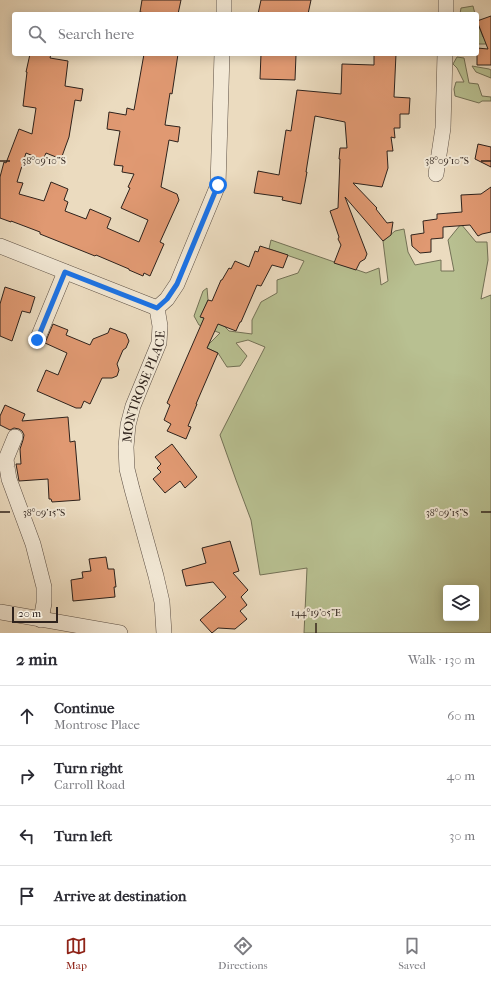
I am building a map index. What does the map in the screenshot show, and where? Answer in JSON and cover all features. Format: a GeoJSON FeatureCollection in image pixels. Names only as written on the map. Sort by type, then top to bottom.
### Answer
{"type":"FeatureCollection","features":[{"type":"Feature","properties":{"kind":"street"},"geometry":{"type":"LineString","coordinates":[[224,0],[224,12]]}},
{"type":"Feature","properties":{"kind":"street"},"geometry":{"type":"LineString","coordinates":[[446,0],[446,12]]}},
{"type":"Feature","properties":{"kind":"street"},"geometry":{"type":"LineString","coordinates":[[0,246],[157,308],[167,299],[177,284],[218,185],[222,56]]}},
{"type":"Feature","properties":{"kind":"street"},"geometry":{"type":"LineString","coordinates":[[436,174],[443,128],[445,56]]}},
{"type":"Feature","properties":{"kind":"street"},"geometry":{"type":"LineString","coordinates":[[37,340],[65,272]]}},
{"type":"Feature","properties":{"kind":"street","name":"MONTROSE PLACE"},"geometry":{"type":"LineString","coordinates":[[157,308],[160,326],[159,343],[133,406],[128,424],[126,446],[127,468],[162,602],[164,633]]}},
{"type":"Feature","properties":{"kind":"street"},"geometry":{"type":"LineString","coordinates":[[15,437],[6,459],[7,467],[9,479],[33,544],[44,587],[44,603],[41,620]]}},
{"type":"Feature","properties":{"kind":"street"},"geometry":{"type":"LineString","coordinates":[[0,612],[120,633]]}},
{"type":"Feature","properties":{"kind":"green space"},"geometry":{"type":"Polygon","coordinates":[[[473,6],[474,12],[460,12],[461,8],[473,6]]]}},
{"type":"Feature","properties":{"kind":"green space"},"geometry":{"type":"Polygon","coordinates":[[[479,26],[483,37],[491,44],[479,44],[479,26]]]}},
{"type":"Feature","properties":{"kind":"green space"},"geometry":{"type":"Polygon","coordinates":[[[457,57],[464,58],[469,83],[478,84],[482,96],[491,97],[491,101],[482,101],[479,103],[455,96],[454,89],[456,82],[464,82],[457,68],[453,64],[457,57]]]}},
{"type":"Feature","properties":{"kind":"green space"},"geometry":{"type":"Polygon","coordinates":[[[472,66],[491,70],[491,78],[476,72],[472,66]]]}},
{"type":"Feature","properties":{"kind":"green space"},"geometry":{"type":"Polygon","coordinates":[[[461,224],[476,242],[487,242],[488,260],[481,299],[491,295],[491,633],[304,633],[307,568],[260,575],[251,520],[220,435],[265,347],[248,340],[236,343],[247,356],[240,366],[227,367],[218,353],[207,348],[220,333],[199,325],[194,316],[203,291],[207,288],[208,300],[201,317],[224,326],[229,331],[252,334],[252,320],[261,302],[277,293],[277,280],[298,273],[304,261],[269,249],[271,240],[366,273],[379,268],[381,285],[388,281],[383,241],[395,231],[404,229],[408,252],[415,265],[441,260],[441,271],[454,271],[448,240],[461,224]]]}},
{"type":"Feature","properties":{"kind":"building"},"geometry":{"type":"Polygon","coordinates":[[[142,0],[181,0],[178,12],[140,12],[142,0]]]}},
{"type":"Feature","properties":{"kind":"building"},"geometry":{"type":"Polygon","coordinates":[[[261,0],[311,0],[308,12],[258,12],[261,0]]]}},
{"type":"Feature","properties":{"kind":"building"},"geometry":{"type":"Polygon","coordinates":[[[491,16],[491,65],[477,65],[479,48],[488,49],[479,26],[479,20],[491,16]]]}},
{"type":"Feature","properties":{"kind":"building"},"geometry":{"type":"Polygon","coordinates":[[[30,56],[50,56],[50,58],[68,61],[65,86],[83,89],[81,101],[75,100],[69,137],[61,159],[46,153],[43,160],[26,153],[17,182],[23,183],[19,194],[44,201],[51,182],[68,189],[64,200],[68,202],[65,211],[86,219],[90,209],[111,218],[107,228],[139,242],[148,220],[121,208],[130,188],[128,187],[134,174],[122,172],[123,166],[114,165],[120,131],[107,129],[109,112],[126,115],[127,108],[134,110],[144,56],[178,56],[172,94],[170,93],[165,125],[180,127],[178,142],[169,140],[161,187],[177,194],[179,200],[160,242],[164,244],[150,276],[144,273],[143,276],[96,255],[95,256],[40,234],[40,232],[0,218],[0,177],[4,162],[6,163],[19,129],[32,134],[36,108],[23,106],[26,72],[30,56]]]}},
{"type":"Feature","properties":{"kind":"building"},"geometry":{"type":"Polygon","coordinates":[[[261,56],[296,56],[295,80],[260,79],[261,56]]]}},
{"type":"Feature","properties":{"kind":"building"},"geometry":{"type":"Polygon","coordinates":[[[374,56],[396,56],[394,97],[410,98],[409,114],[400,114],[400,128],[394,128],[395,138],[391,137],[393,151],[387,151],[388,168],[382,187],[353,183],[377,208],[376,209],[387,223],[393,222],[391,235],[383,241],[345,197],[367,254],[365,259],[360,262],[356,270],[334,263],[341,245],[330,211],[338,208],[340,148],[347,148],[345,122],[315,116],[301,204],[282,200],[283,197],[254,193],[258,171],[279,175],[286,130],[291,131],[297,90],[341,94],[342,64],[374,65],[374,56]]]}},
{"type":"Feature","properties":{"kind":"building"},"geometry":{"type":"Polygon","coordinates":[[[478,144],[491,147],[491,167],[475,159],[478,144]]]}},
{"type":"Feature","properties":{"kind":"building"},"geometry":{"type":"Polygon","coordinates":[[[491,187],[491,232],[478,236],[470,225],[443,227],[443,238],[431,239],[431,252],[420,253],[412,246],[411,235],[424,233],[423,221],[437,219],[437,214],[462,212],[461,195],[481,194],[491,187]]]}},
{"type":"Feature","properties":{"kind":"building"},"geometry":{"type":"Polygon","coordinates":[[[260,246],[288,255],[283,268],[272,265],[261,286],[257,285],[236,331],[218,324],[207,348],[218,353],[196,404],[188,426],[191,427],[186,439],[167,431],[171,424],[164,420],[170,405],[167,403],[204,318],[200,317],[208,300],[212,301],[221,280],[229,268],[231,269],[235,261],[249,267],[255,251],[258,252],[260,246]]]}},
{"type":"Feature","properties":{"kind":"building"},"geometry":{"type":"Polygon","coordinates":[[[5,287],[35,297],[30,313],[22,311],[12,341],[0,336],[0,304],[5,287]]]}},
{"type":"Feature","properties":{"kind":"building"},"geometry":{"type":"Polygon","coordinates":[[[53,324],[68,330],[66,335],[90,345],[93,339],[108,333],[110,328],[126,334],[129,341],[117,364],[119,370],[117,376],[112,378],[102,378],[90,404],[84,401],[81,408],[76,408],[37,391],[46,370],[58,375],[67,353],[45,343],[53,324]]]}},
{"type":"Feature","properties":{"kind":"building"},"geometry":{"type":"Polygon","coordinates":[[[5,405],[25,414],[22,421],[68,417],[70,442],[75,441],[80,500],[52,502],[51,499],[49,499],[48,479],[19,481],[16,464],[21,464],[20,449],[24,435],[19,429],[14,428],[10,430],[0,425],[0,416],[5,405]]]}},
{"type":"Feature","properties":{"kind":"building"},"geometry":{"type":"Polygon","coordinates":[[[172,444],[197,477],[185,488],[180,481],[165,493],[153,479],[161,472],[157,468],[161,464],[155,457],[172,444]]]}},
{"type":"Feature","properties":{"kind":"building"},"geometry":{"type":"Polygon","coordinates":[[[230,541],[239,571],[233,573],[248,590],[241,597],[247,605],[240,611],[247,619],[235,629],[218,628],[212,633],[200,620],[226,597],[213,582],[186,586],[182,570],[206,563],[202,548],[230,541]]]}},
{"type":"Feature","properties":{"kind":"building"},"geometry":{"type":"Polygon","coordinates":[[[106,557],[108,569],[114,569],[116,587],[114,587],[115,597],[73,601],[71,580],[83,578],[82,572],[91,571],[89,559],[106,557]]]}},
{"type":"Feature","properties":{"kind":"route"},"geometry":{"type":"LineString","coordinates":[[37,340],[65,272],[157,308],[167,299],[177,284],[218,185]]}}]}
